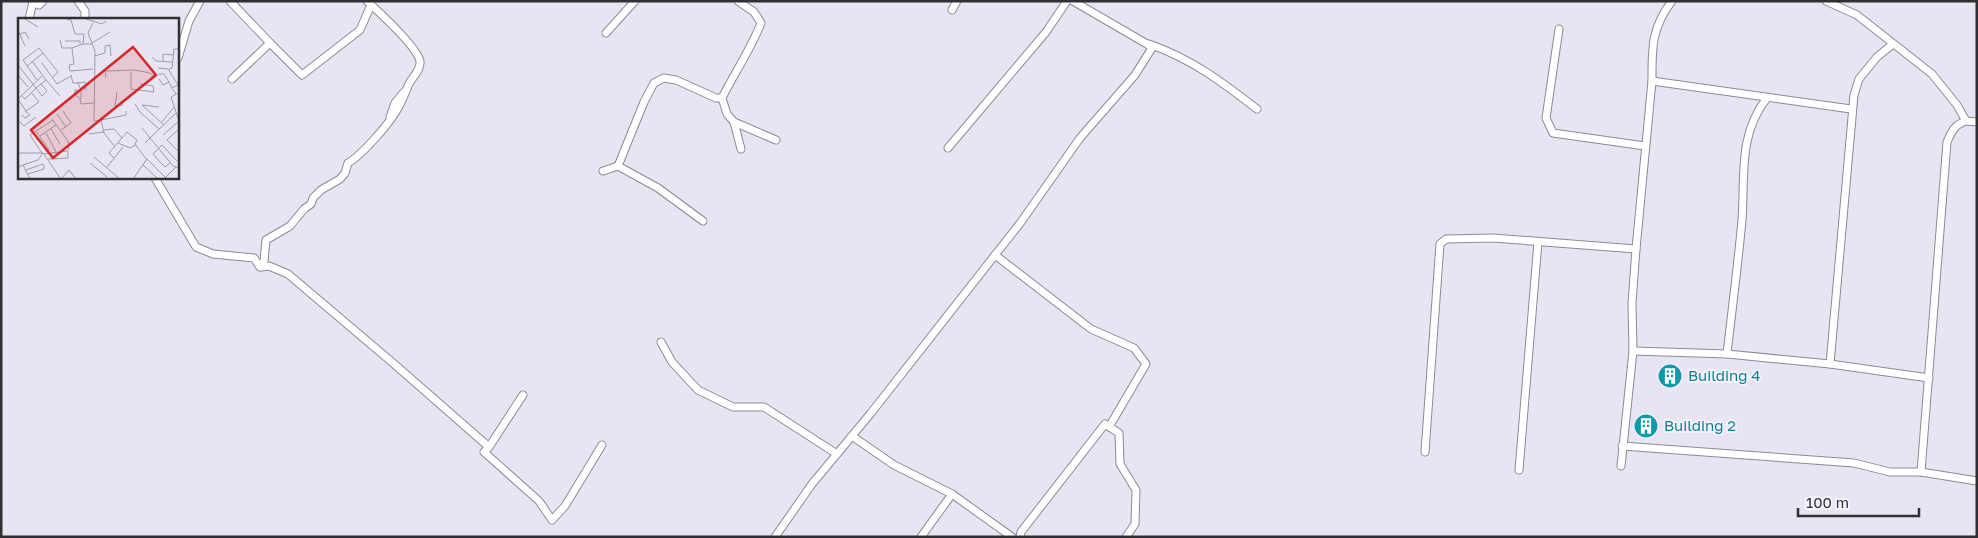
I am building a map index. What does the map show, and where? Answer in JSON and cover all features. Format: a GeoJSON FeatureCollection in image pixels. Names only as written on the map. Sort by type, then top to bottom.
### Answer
{"type":"FeatureCollection","features":[{"type":"Feature","properties":{"kind":"street"},"geometry":{"type":"LineString","coordinates":[[29,18],[33,2],[39,5],[44,1]]}},
{"type":"Feature","properties":{"kind":"street"},"geometry":{"type":"LineString","coordinates":[[78,1],[85,11],[85,16]]}},
{"type":"Feature","properties":{"kind":"street"},"geometry":{"type":"LineString","coordinates":[[179,55],[189,21],[200,1]]}},
{"type":"Feature","properties":{"kind":"street"},"geometry":{"type":"LineString","coordinates":[[230,1],[302,75],[360,30],[369,3],[403,37],[420,60],[420,67],[407,89],[400,106],[387,124],[357,158],[348,162],[345,173],[340,179],[321,190],[311,204],[304,209],[290,226],[266,240],[264,262],[260,267]]}},
{"type":"Feature","properties":{"kind":"street"},"geometry":{"type":"LineString","coordinates":[[606,33],[635,1]]}},
{"type":"Feature","properties":{"kind":"street"},"geometry":{"type":"LineString","coordinates":[[738,1],[754,12],[761,23],[752,47],[736,71],[722,98],[726,114],[734,122],[776,140]]}},
{"type":"Feature","properties":{"kind":"street"},"geometry":{"type":"LineString","coordinates":[[952,10],[957,1]]}},
{"type":"Feature","properties":{"kind":"street"},"geometry":{"type":"LineString","coordinates":[[948,148],[1046,32],[1067,1]]}},
{"type":"Feature","properties":{"kind":"street"},"geometry":{"type":"LineString","coordinates":[[775,537],[812,484],[1021,222],[1080,138],[1134,75],[1152,48],[1073,1]]}},
{"type":"Feature","properties":{"kind":"street"},"geometry":{"type":"LineString","coordinates":[[1621,466],[1633,351],[1632,303],[1652,81],[1652,50],[1659,20],[1672,1]]}},
{"type":"Feature","properties":{"kind":"street"},"geometry":{"type":"LineString","coordinates":[[1826,1],[1857,15],[1932,74],[1957,105],[1966,120]]}},
{"type":"Feature","properties":{"kind":"street"},"geometry":{"type":"LineString","coordinates":[[1559,29],[1546,118],[1553,133],[1645,146]]}},
{"type":"Feature","properties":{"kind":"street"},"geometry":{"type":"LineString","coordinates":[[232,79],[270,44]]}},
{"type":"Feature","properties":{"kind":"street"},"geometry":{"type":"LineString","coordinates":[[1147,44],[1167,50],[1212,74],[1257,109]]}},
{"type":"Feature","properties":{"kind":"street"},"geometry":{"type":"LineString","coordinates":[[1830,364],[1852,109],[1859,79],[1877,57],[1893,44]]}},
{"type":"Feature","properties":{"kind":"street"},"geometry":{"type":"LineString","coordinates":[[618,166],[644,102],[654,83],[664,78],[676,80],[716,98],[722,98]]}},
{"type":"Feature","properties":{"kind":"street"},"geometry":{"type":"LineString","coordinates":[[1652,81],[1852,109]]}},
{"type":"Feature","properties":{"kind":"street"},"geometry":{"type":"LineString","coordinates":[[1727,354],[1742,218],[1745,149],[1757,110],[1767,98]]}},
{"type":"Feature","properties":{"kind":"street"},"geometry":{"type":"LineString","coordinates":[[1921,472],[1947,142],[1957,124],[1966,120],[1977,122]]}},
{"type":"Feature","properties":{"kind":"street"},"geometry":{"type":"LineString","coordinates":[[734,122],[742,149]]}},
{"type":"Feature","properties":{"kind":"street"},"geometry":{"type":"LineString","coordinates":[[603,171],[618,166],[658,188],[703,221]]}},
{"type":"Feature","properties":{"kind":"street"},"geometry":{"type":"LineString","coordinates":[[156,179],[196,247],[213,254],[254,258],[260,267]]}},
{"type":"Feature","properties":{"kind":"street"},"geometry":{"type":"LineString","coordinates":[[1425,452],[1440,244],[1446,238],[1493,238],[1636,249]]}},
{"type":"Feature","properties":{"kind":"street"},"geometry":{"type":"LineString","coordinates":[[1519,470],[1538,242]]}},
{"type":"Feature","properties":{"kind":"street"},"geometry":{"type":"LineString","coordinates":[[995,255],[1091,329],[1134,348],[1146,364],[1109,426]]}},
{"type":"Feature","properties":{"kind":"street"},"geometry":{"type":"LineString","coordinates":[[260,267],[269,266],[288,274],[488,447]]}},
{"type":"Feature","properties":{"kind":"street"},"geometry":{"type":"LineString","coordinates":[[661,342],[672,362],[698,390],[733,407],[764,407],[837,454]]}},
{"type":"Feature","properties":{"kind":"street"},"geometry":{"type":"LineString","coordinates":[[1633,351],[1727,354],[1830,364],[1929,378]]}},
{"type":"Feature","properties":{"kind":"street"},"geometry":{"type":"LineString","coordinates":[[524,395],[484,452],[539,501],[552,520],[565,506],[592,457],[602,445]]}},
{"type":"Feature","properties":{"kind":"street"},"geometry":{"type":"LineString","coordinates":[[1020,537],[1021,532],[1105,424],[1119,433],[1120,464],[1136,490],[1135,524],[1126,537]]}},
{"type":"Feature","properties":{"kind":"street"},"geometry":{"type":"LineString","coordinates":[[852,436],[894,465],[952,494],[1012,537]]}},
{"type":"Feature","properties":{"kind":"street"},"geometry":{"type":"LineString","coordinates":[[1622,446],[1854,462],[1890,472],[1921,472],[1977,481]]}},
{"type":"Feature","properties":{"kind":"street"},"geometry":{"type":"LineString","coordinates":[[921,537],[952,494]]}},
{"type":"Feature","properties":{"kind":"place","name":"Building 4"},"geometry":{"type":"Point","coordinates":[1670,376]}},
{"type":"Feature","properties":{"kind":"place","name":"Building 2"},"geometry":{"type":"Point","coordinates":[1646,426]}}]}
